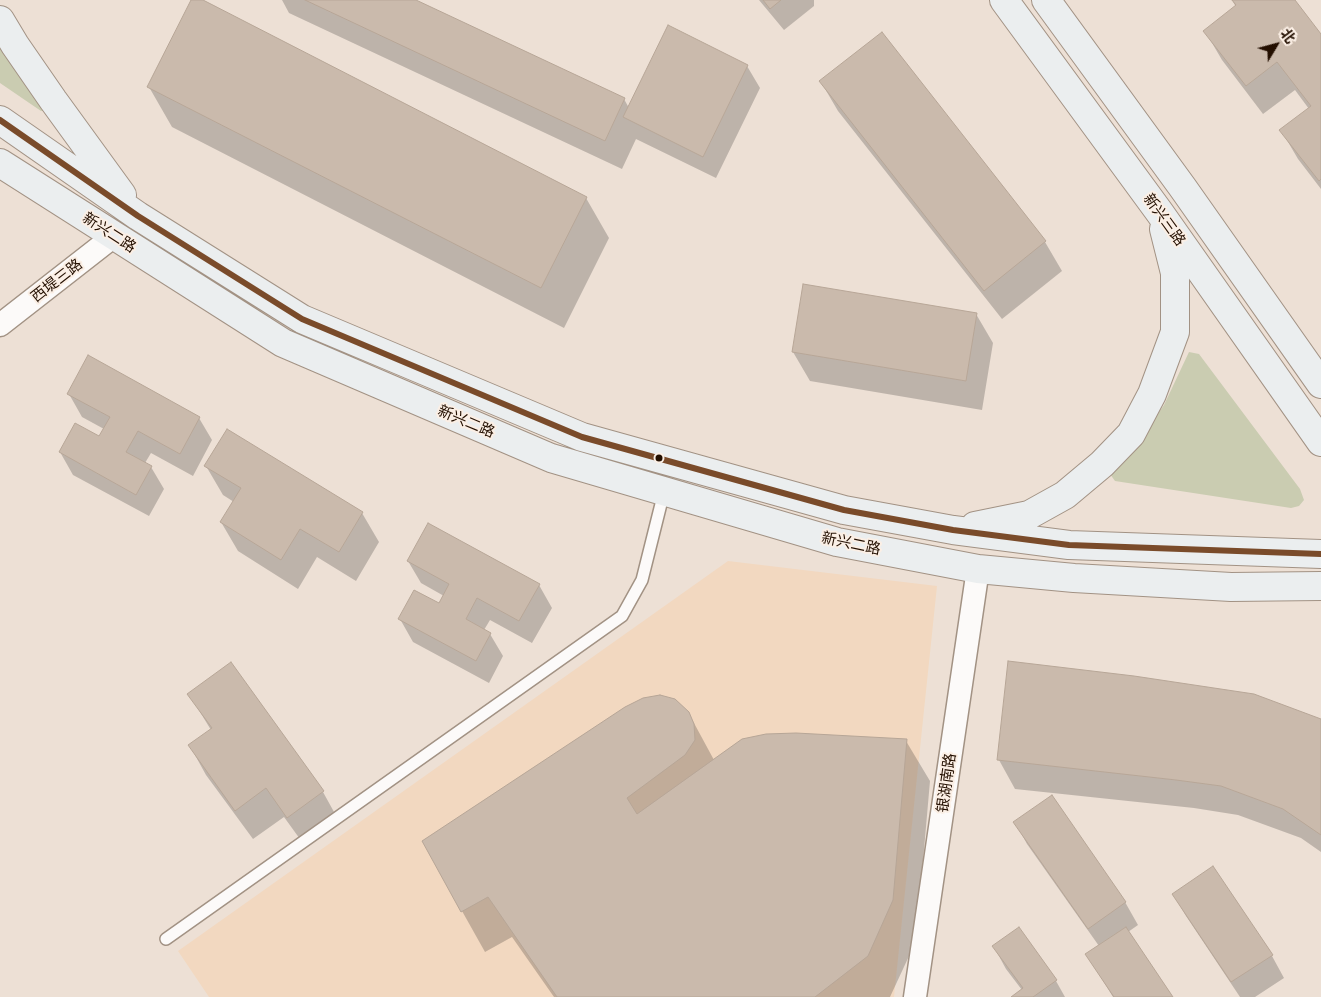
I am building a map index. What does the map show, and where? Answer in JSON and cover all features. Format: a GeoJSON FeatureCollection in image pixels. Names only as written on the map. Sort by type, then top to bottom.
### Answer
{"type":"FeatureCollection","features":[{"type":"Feature","properties":{"kind":"main road","name":"新兴三路"},"geometry":{"type":"LineString","coordinates":[[1004,0],[1160,213],[1321,442]]}},
{"type":"Feature","properties":{"kind":"main road"},"geometry":{"type":"LineString","coordinates":[[1046,0],[1184,188],[1321,384]]}},
{"type":"Feature","properties":{"kind":"main road"},"geometry":{"type":"LineString","coordinates":[[0,20],[15,45],[98,164],[138,216]]}},
{"type":"Feature","properties":{"kind":"main road","name":"新兴二路"},"geometry":{"type":"LineString","coordinates":[[0,120],[138,216],[302,319],[582,437],[844,510],[953,530],[1069,545],[1321,554]]}},
{"type":"Feature","properties":{"kind":"main road","name":"新兴二路"},"geometry":{"type":"LineString","coordinates":[[0,163],[283,343],[550,458],[837,542],[978,569],[1074,578],[1231,587],[1321,586]]}},
{"type":"Feature","properties":{"kind":"main road"},"geometry":{"type":"LineString","coordinates":[[0,187],[40,188]]}},
{"type":"Feature","properties":{"kind":"main road"},"geometry":{"type":"LineString","coordinates":[[953,530],[1029,515],[1065,495],[1102,464],[1131,434],[1152,394],[1174,332],[1175,274],[1160,213]]}},
{"type":"Feature","properties":{"kind":"street","name":"西堤三路"},"geometry":{"type":"LineString","coordinates":[[0,326],[114,236]]}},
{"type":"Feature","properties":{"kind":"street","name":"银湖南路"},"geometry":{"type":"LineString","coordinates":[[915,997],[978,569]]}},
{"type":"Feature","properties":{"kind":"lane"},"geometry":{"type":"LineString","coordinates":[[166,939],[622,616],[642,580],[664,492]]}},
{"type":"Feature","properties":{"kind":"shaded area"},"geometry":{"type":"Polygon","coordinates":[[[728,561],[937,586],[894,997],[209,997],[178,951],[728,561]]]}},
{"type":"Feature","properties":{"kind":"green space"},"geometry":{"type":"Polygon","coordinates":[[[0,36],[46,110],[41,111],[0,83],[0,36]]]}},
{"type":"Feature","properties":{"kind":"green space"},"geometry":{"type":"Polygon","coordinates":[[[1189,352],[1199,354],[1300,489],[1304,500],[1299,506],[1291,508],[1115,481],[1110,474],[1144,434],[1164,405],[1189,352]]]}},
{"type":"Feature","properties":{"kind":"building"},"geometry":{"type":"Polygon","coordinates":[[[191,0],[203,0],[587,197],[541,288],[147,87],[191,0]]]}},
{"type":"Feature","properties":{"kind":"building"},"geometry":{"type":"Polygon","coordinates":[[[305,0],[416,0],[625,98],[605,141],[305,0]]]}},
{"type":"Feature","properties":{"kind":"building"},"geometry":{"type":"Polygon","coordinates":[[[763,0],[781,0],[770,9],[763,0]]]}},
{"type":"Feature","properties":{"kind":"building"},"geometry":{"type":"Polygon","coordinates":[[[1232,0],[1295,0],[1321,34],[1321,179],[1319,181],[1279,130],[1311,106],[1277,62],[1246,86],[1203,31],[1236,5],[1232,0]]]}},
{"type":"Feature","properties":{"kind":"building"},"geometry":{"type":"Polygon","coordinates":[[[668,25],[748,65],[703,157],[623,117],[668,25]]]}},
{"type":"Feature","properties":{"kind":"building"},"geometry":{"type":"Polygon","coordinates":[[[882,32],[1046,241],[984,291],[819,81],[882,32]]]}},
{"type":"Feature","properties":{"kind":"building"},"geometry":{"type":"Polygon","coordinates":[[[803,284],[977,313],[966,381],[792,352],[803,284]]]}},
{"type":"Feature","properties":{"kind":"building"},"geometry":{"type":"Polygon","coordinates":[[[88,355],[200,417],[180,454],[138,431],[126,452],[152,466],[136,495],[59,452],[75,423],[99,436],[110,417],[67,394],[88,355]]]}},
{"type":"Feature","properties":{"kind":"building"},"geometry":{"type":"Polygon","coordinates":[[[227,429],[363,512],[339,552],[300,529],[281,560],[220,522],[241,488],[204,466],[227,429]]]}},
{"type":"Feature","properties":{"kind":"building"},"geometry":{"type":"Polygon","coordinates":[[[428,523],[540,584],[519,621],[477,598],[466,619],[491,633],[476,661],[398,619],[414,590],[439,603],[449,584],[407,561],[428,523]]]}},
{"type":"Feature","properties":{"kind":"building"},"geometry":{"type":"Polygon","coordinates":[[[1008,661],[1134,676],[1254,694],[1321,719],[1321,835],[1283,809],[1221,786],[997,760],[1008,661]]]}},
{"type":"Feature","properties":{"kind":"building"},"geometry":{"type":"Polygon","coordinates":[[[231,662],[324,791],[287,818],[266,788],[235,811],[188,745],[212,728],[187,694],[231,662]]]}},
{"type":"Feature","properties":{"kind":"building"},"geometry":{"type":"Polygon","coordinates":[[[660,695],[675,699],[689,712],[694,724],[695,740],[685,755],[627,798],[637,814],[742,739],[766,734],[796,733],[907,739],[893,900],[868,956],[815,997],[557,997],[488,897],[461,912],[422,841],[625,707],[643,698],[660,695]]]}},
{"type":"Feature","properties":{"kind":"building"},"geometry":{"type":"Polygon","coordinates":[[[1052,795],[1126,902],[1088,929],[1013,822],[1052,795]]]}},
{"type":"Feature","properties":{"kind":"building"},"geometry":{"type":"Polygon","coordinates":[[[1213,866],[1273,955],[1231,982],[1172,894],[1213,866]]]}},
{"type":"Feature","properties":{"kind":"building"},"geometry":{"type":"Polygon","coordinates":[[[1019,927],[1057,980],[1033,997],[1011,997],[1023,988],[992,946],[1019,927]]]}},
{"type":"Feature","properties":{"kind":"building"},"geometry":{"type":"Polygon","coordinates":[[[1126,927],[1173,997],[1114,997],[1085,954],[1126,927]]]}},
{"type":"Feature","properties":{"kind":"transit line"},"geometry":{"type":"LineString","coordinates":[[0,120],[138,216],[302,319],[582,437],[844,510],[953,530],[1069,545],[1321,554]]}}]}
